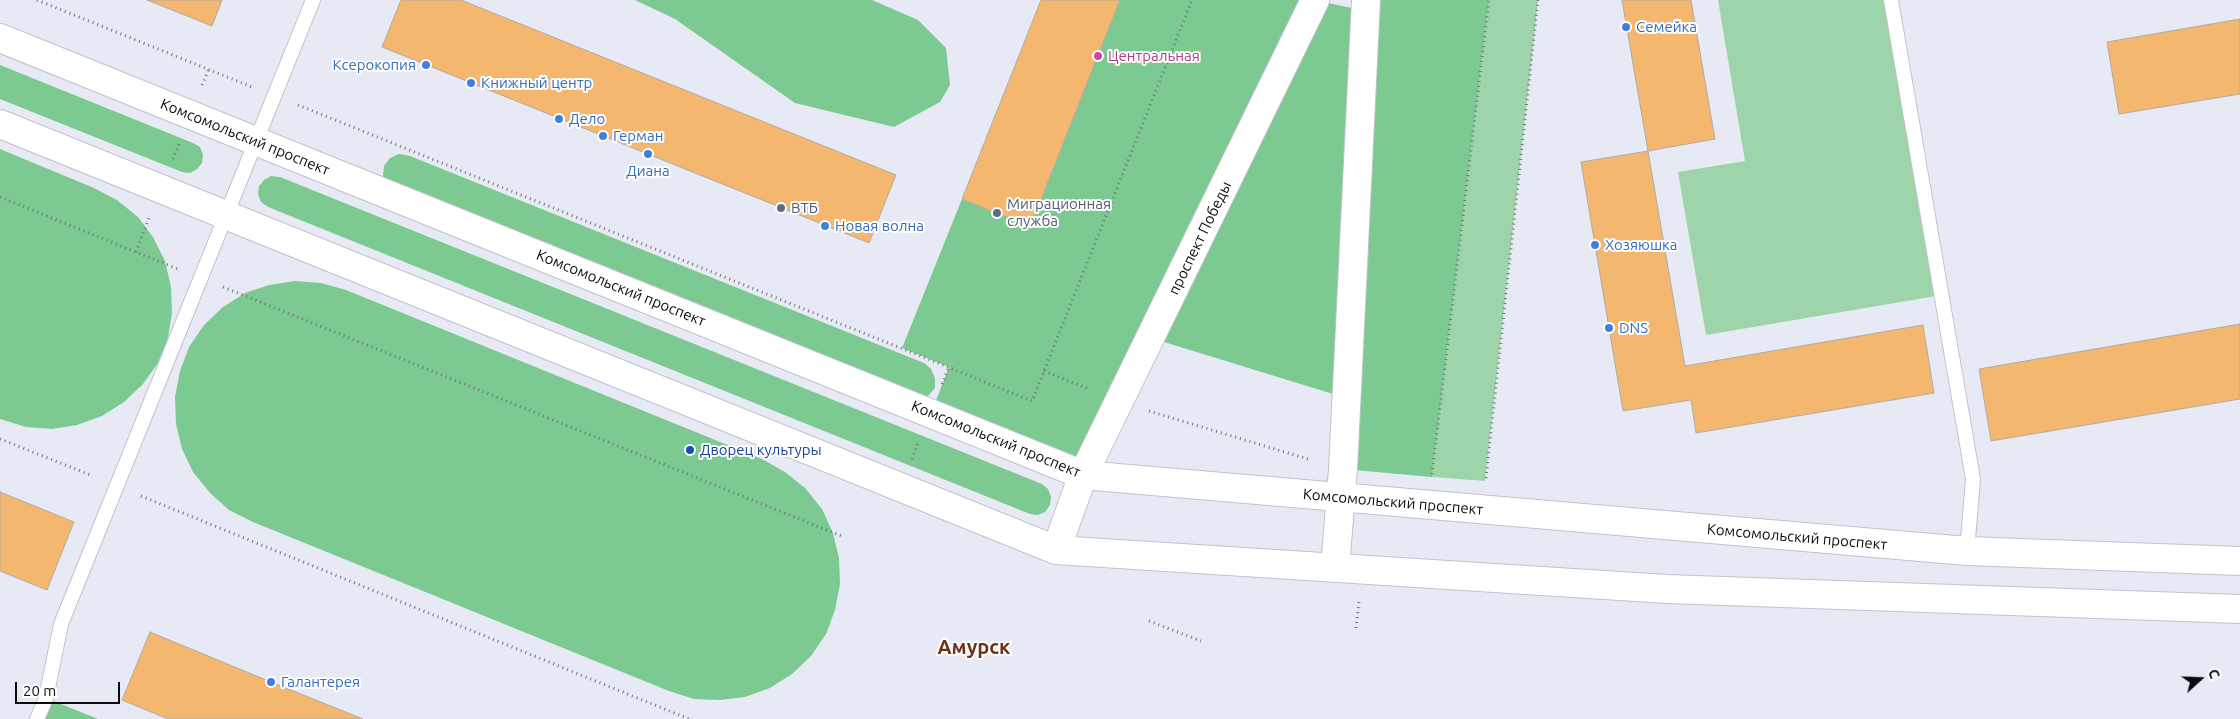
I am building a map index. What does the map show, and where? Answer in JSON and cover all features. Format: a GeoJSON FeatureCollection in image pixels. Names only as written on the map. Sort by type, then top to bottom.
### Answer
{"type":"FeatureCollection","features":[{"type":"Feature","properties":{"kind":"street","name":"проспект Победы"},"geometry":{"type":"LineString","coordinates":[[1056,550],[1083,475],[1315,0]]}},
{"type":"Feature","properties":{"kind":"street"},"geometry":{"type":"LineString","coordinates":[[1335,568],[1343,470],[1366,0]]}},
{"type":"Feature","properties":{"kind":"street","name":"Комсомольский проспект"},"geometry":{"type":"LineString","coordinates":[[0,38],[1083,475],[1967,552],[2240,561]]}},
{"type":"Feature","properties":{"kind":"street"},"geometry":{"type":"LineString","coordinates":[[0,124],[1056,550],[1667,589],[2240,609]]}},
{"type":"Feature","properties":{"kind":"lane"},"geometry":{"type":"LineString","coordinates":[[37,719],[46,698],[61,624],[313,0]]}},
{"type":"Feature","properties":{"kind":"lane"},"geometry":{"type":"LineString","coordinates":[[1891,0],[1974,479],[1967,552]]}},
{"type":"Feature","properties":{"kind":"path"},"geometry":{"type":"LineString","coordinates":[[37,0],[1032,401],[1192,0]]}},
{"type":"Feature","properties":{"kind":"path"},"geometry":{"type":"LineString","coordinates":[[1432,477],[1489,0]]}},
{"type":"Feature","properties":{"kind":"path"},"geometry":{"type":"LineString","coordinates":[[1485,482],[1538,0]]}},
{"type":"Feature","properties":{"kind":"path"},"geometry":{"type":"LineString","coordinates":[[0,197],[844,538]]}},
{"type":"Feature","properties":{"kind":"path"},"geometry":{"type":"LineString","coordinates":[[1044,371],[1120,402],[1343,470]]}},
{"type":"Feature","properties":{"kind":"path"},"geometry":{"type":"LineString","coordinates":[[900,487],[931,413]]}},
{"type":"Feature","properties":{"kind":"path"},"geometry":{"type":"LineString","coordinates":[[0,439],[689,719]]}},
{"type":"Feature","properties":{"kind":"path"},"geometry":{"type":"LineString","coordinates":[[1149,621],[1201,641]]}},
{"type":"Feature","properties":{"kind":"green space"},"geometry":{"type":"Polygon","coordinates":[[[635,0],[872,0],[918,20],[946,48],[950,85],[940,102],[894,127],[795,103],[675,19],[635,0]]]}},
{"type":"Feature","properties":{"kind":"green space"},"geometry":{"type":"Polygon","coordinates":[[[1120,0],[1315,0],[1365,11],[1366,0],[1489,0],[1432,477],[1343,469],[1346,398],[1151,338],[1083,475],[931,413],[949,367],[902,348],[962,199],[1030,226],[1120,0]]]}},
{"type":"Feature","properties":{"kind":"green space"},"geometry":{"type":"Polygon","coordinates":[[[1489,0],[1538,0],[1485,481],[1432,477],[1489,0]]]}},
{"type":"Feature","properties":{"kind":"green space"},"geometry":{"type":"Polygon","coordinates":[[[1718,0],[1891,0],[1942,295],[1706,335],[1678,172],[1745,161],[1718,0]]]}},
{"type":"Feature","properties":{"kind":"green space"},"geometry":{"type":"Polygon","coordinates":[[[0,65],[193,143],[200,147],[203,155],[202,163],[190,173],[182,172],[0,99],[0,65]]]}},
{"type":"Feature","properties":{"kind":"green space"},"geometry":{"type":"Polygon","coordinates":[[[0,149],[94,188],[117,200],[138,217],[153,237],[165,261],[171,287],[172,313],[168,338],[158,363],[143,384],[124,402],[102,416],[77,425],[52,429],[26,427],[0,419],[0,149]]]}},
{"type":"Feature","properties":{"kind":"green space"},"geometry":{"type":"Polygon","coordinates":[[[399,154],[410,156],[924,363],[931,369],[935,378],[935,388],[928,396],[919,400],[387,186],[383,176],[384,166],[390,158],[399,154]]]}},
{"type":"Feature","properties":{"kind":"green space"},"geometry":{"type":"Polygon","coordinates":[[[271,176],[280,177],[1042,484],[1048,489],[1051,497],[1050,505],[1045,512],[1038,515],[1030,514],[268,207],[261,202],[258,194],[259,186],[271,176]]]}},
{"type":"Feature","properties":{"kind":"green space"},"geometry":{"type":"Polygon","coordinates":[[[295,281],[321,283],[346,290],[762,459],[785,472],[805,488],[822,509],[833,533],[839,558],[840,584],[835,610],[826,634],[811,656],[792,674],[770,688],[745,697],[720,700],[694,699],[669,691],[253,522],[229,510],[210,493],[193,472],[182,449],[176,424],[175,397],[180,371],[189,347],[204,325],[223,307],[245,293],[269,285],[295,281]]]}},
{"type":"Feature","properties":{"kind":"green space"},"geometry":{"type":"Polygon","coordinates":[[[46,698],[98,719],[37,719],[46,698]]]}},
{"type":"Feature","properties":{"kind":"building"},"geometry":{"type":"Polygon","coordinates":[[[147,0],[222,0],[212,26],[147,0]]]}},
{"type":"Feature","properties":{"kind":"building"},"geometry":{"type":"Polygon","coordinates":[[[401,0],[461,0],[896,175],[869,243],[382,47],[401,0]]]}},
{"type":"Feature","properties":{"kind":"building"},"geometry":{"type":"Polygon","coordinates":[[[1041,0],[1120,0],[1030,227],[962,199],[1041,0]]]}},
{"type":"Feature","properties":{"kind":"building"},"geometry":{"type":"Polygon","coordinates":[[[1622,0],[1691,0],[1715,139],[1648,151],[1622,0]]]}},
{"type":"Feature","properties":{"kind":"building"},"geometry":{"type":"Polygon","coordinates":[[[2240,19],[2240,94],[2119,114],[2107,42],[2240,19]]]}},
{"type":"Feature","properties":{"kind":"building"},"geometry":{"type":"Polygon","coordinates":[[[1648,151],[1685,366],[1923,325],[1934,393],[1696,433],[1691,400],[1623,411],[1581,162],[1648,151]]]}},
{"type":"Feature","properties":{"kind":"building"},"geometry":{"type":"Polygon","coordinates":[[[2240,324],[2240,399],[1991,441],[1979,369],[2240,324]]]}},
{"type":"Feature","properties":{"kind":"building"},"geometry":{"type":"Polygon","coordinates":[[[0,492],[74,522],[47,590],[0,571],[0,492]]]}},
{"type":"Feature","properties":{"kind":"building"},"geometry":{"type":"Polygon","coordinates":[[[150,632],[363,719],[168,719],[122,700],[150,632]]]}},
{"type":"Feature","properties":{"kind":"place","name":"Семейка"},"geometry":{"type":"Point","coordinates":[1626,27]}},
{"type":"Feature","properties":{"kind":"place","name":"Центральная"},"geometry":{"type":"Point","coordinates":[1098,56]}},
{"type":"Feature","properties":{"kind":"place","name":"Ксерокопия"},"geometry":{"type":"Point","coordinates":[426,65]}},
{"type":"Feature","properties":{"kind":"place","name":"Книжный центр"},"geometry":{"type":"Point","coordinates":[471,83]}},
{"type":"Feature","properties":{"kind":"place","name":"Дело"},"geometry":{"type":"Point","coordinates":[559,119]}},
{"type":"Feature","properties":{"kind":"place","name":"Герман"},"geometry":{"type":"Point","coordinates":[603,136]}},
{"type":"Feature","properties":{"kind":"place","name":"Диана"},"geometry":{"type":"Point","coordinates":[648,154]}},
{"type":"Feature","properties":{"kind":"place","name":"ВТБ"},"geometry":{"type":"Point","coordinates":[781,208]}},
{"type":"Feature","properties":{"kind":"place","name":"Миграционная служба"},"geometry":{"type":"Point","coordinates":[997,213]}},
{"type":"Feature","properties":{"kind":"place","name":"Новая волна"},"geometry":{"type":"Point","coordinates":[825,226]}},
{"type":"Feature","properties":{"kind":"place","name":"Хозяюшка"},"geometry":{"type":"Point","coordinates":[1595,245]}},
{"type":"Feature","properties":{"kind":"place","name":"DNS"},"geometry":{"type":"Point","coordinates":[1609,328]}},
{"type":"Feature","properties":{"kind":"place","name":"Дворец культуры"},"geometry":{"type":"Point","coordinates":[690,450]}},
{"type":"Feature","properties":{"kind":"place","name":"Галантерея"},"geometry":{"type":"Point","coordinates":[271,682]}},
{"type":"Feature","properties":{"kind":"district","name":"Амурск"},"geometry":{"type":"Point","coordinates":[974,647]}}]}
